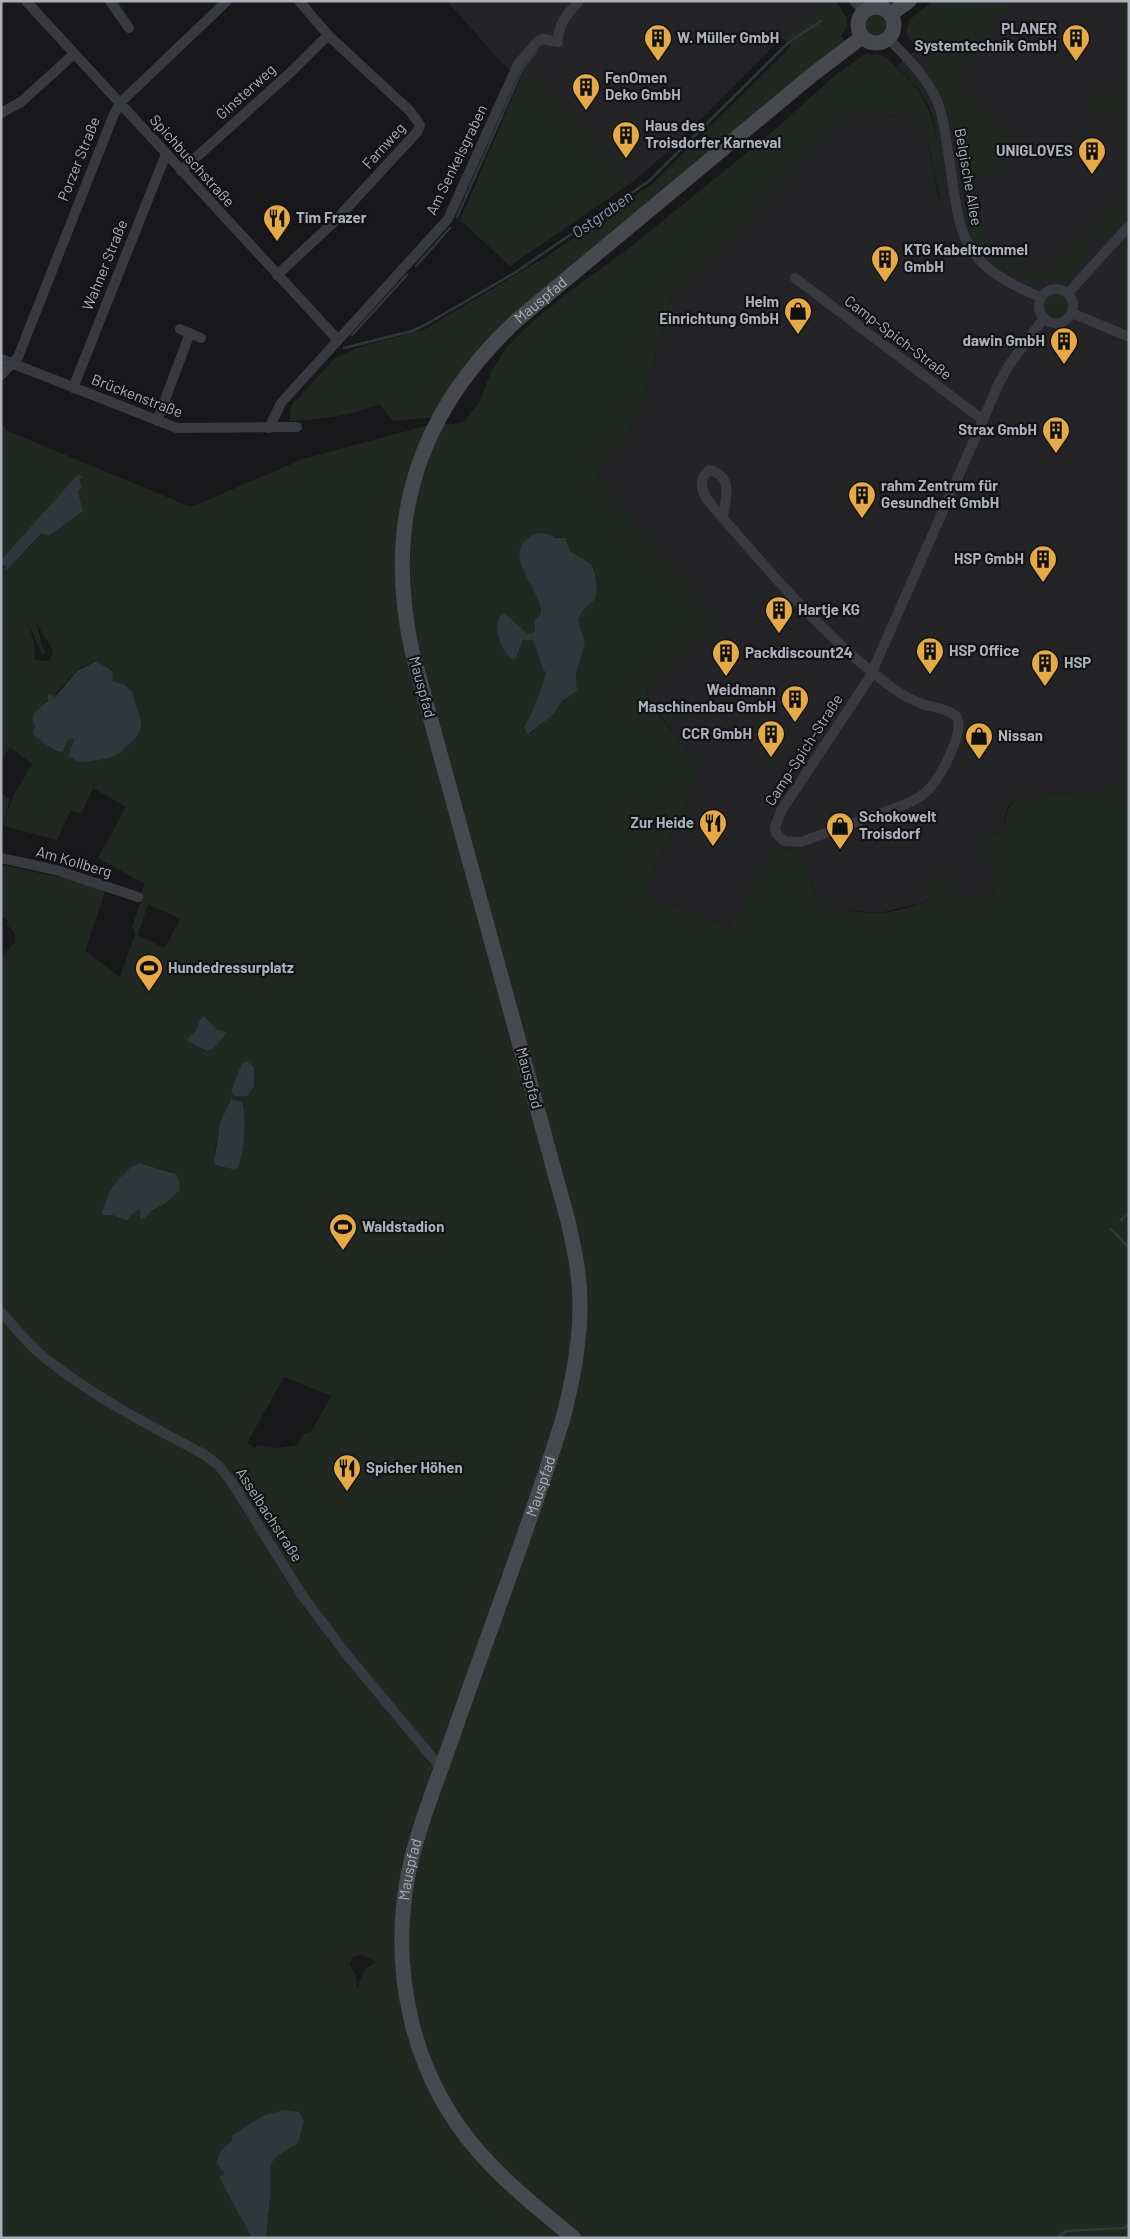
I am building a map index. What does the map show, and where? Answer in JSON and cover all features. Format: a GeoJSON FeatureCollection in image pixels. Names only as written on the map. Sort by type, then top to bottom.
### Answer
{"type":"FeatureCollection","features":[{"type":"Feature","properties":{"kind":"street","name":"Spichbuschstraße"},"geometry":{"type":"LineString","coordinates":[[26,1],[277,276],[338,340]]}},
{"type":"Feature","properties":{"kind":"street"},"geometry":{"type":"LineString","coordinates":[[110,1],[130,28]]}},
{"type":"Feature","properties":{"kind":"street"},"geometry":{"type":"LineString","coordinates":[[299,1],[330,37]]}},
{"type":"Feature","properties":{"kind":"street","name":"Am Senkelsgraben"},"geometry":{"type":"LineString","coordinates":[[269,428],[281,403],[448,219],[518,64],[538,41],[543,39],[558,42],[558,31],[561,22],[579,1]]}},
{"type":"Feature","properties":{"kind":"street"},"geometry":{"type":"LineString","coordinates":[[891,14],[909,1]]}},
{"type":"Feature","properties":{"kind":"street","name":"Porzer Straße"},"geometry":{"type":"LineString","coordinates":[[1,375],[18,356],[110,123],[120,103],[222,3]]}},
{"type":"Feature","properties":{"kind":"street"},"geometry":{"type":"LineString","coordinates":[[859,6],[878,7],[891,14],[895,24],[889,39],[878,44],[862,37],[858,26],[861,16],[859,6]]}},
{"type":"Feature","properties":{"kind":"street","name":"Ginsterweg"},"geometry":{"type":"LineString","coordinates":[[181,171],[292,71],[324,39],[330,37]]}},
{"type":"Feature","properties":{"kind":"street","name":"Farnweg"},"geometry":{"type":"LineString","coordinates":[[277,276],[334,222],[420,128],[419,120],[330,37]]}},
{"type":"Feature","properties":{"kind":"street","name":"Mauspfad"},"geometry":{"type":"LineString","coordinates":[[574,2238],[516,2189],[468,2139],[436,2088],[413,2030],[401,1964],[402,1920],[410,1869],[441,1768],[560,1431],[575,1367],[580,1313],[578,1268],[568,1221],[419,679],[405,615],[402,562],[406,512],[420,460],[437,421],[474,364],[517,320],[812,75],[862,37]]}},
{"type":"Feature","properties":{"kind":"street","name":"Belgische Allee"},"geometry":{"type":"LineString","coordinates":[[889,39],[926,83],[938,103],[944,126],[958,218],[962,234],[969,248],[989,270],[1009,284],[1040,298]]}},
{"type":"Feature","properties":{"kind":"street"},"geometry":{"type":"LineString","coordinates":[[1,113],[21,102],[74,54]]}},
{"type":"Feature","properties":{"kind":"street","name":"Wahner Straße"},"geometry":{"type":"LineString","coordinates":[[73,388],[166,154]]}},
{"type":"Feature","properties":{"kind":"street"},"geometry":{"type":"LineString","coordinates":[[1068,293],[1129,226]]}},
{"type":"Feature","properties":{"kind":"street","name":"Camp-Spich-Straße"},"geometry":{"type":"LineString","coordinates":[[795,278],[983,420]]}},
{"type":"Feature","properties":{"kind":"street"},"geometry":{"type":"LineString","coordinates":[[1053,288],[1068,293],[1073,302],[1072,313],[1061,322],[1052,323],[1044,318],[1038,308],[1040,298],[1053,288]]}},
{"type":"Feature","properties":{"kind":"street"},"geometry":{"type":"LineString","coordinates":[[1072,313],[1129,337]]}},
{"type":"Feature","properties":{"kind":"street","name":"Camp-Spich-Straße"},"geometry":{"type":"LineString","coordinates":[[723,518],[780,585],[827,634],[872,672],[908,698],[947,711],[957,718],[960,730],[941,773],[929,789],[911,802],[801,842],[784,841],[776,833],[775,827],[781,811],[872,672],[1006,370],[1044,318]]}},
{"type":"Feature","properties":{"kind":"street"},"geometry":{"type":"LineString","coordinates":[[180,330],[202,338]]}},
{"type":"Feature","properties":{"kind":"street"},"geometry":{"type":"LineString","coordinates":[[157,421],[190,334]]}},
{"type":"Feature","properties":{"kind":"street","name":"Brückenstraße"},"geometry":{"type":"LineString","coordinates":[[1,359],[157,421],[186,430],[298,427]]}},
{"type":"Feature","properties":{"kind":"street","name":"Am Kollberg"},"geometry":{"type":"LineString","coordinates":[[1,858],[56,870],[138,897]]}},
{"type":"Feature","properties":{"kind":"street","name":"Asselbachstraße"},"geometry":{"type":"LineString","coordinates":[[1,1312],[31,1345],[52,1364],[90,1390],[204,1455],[219,1466],[231,1480],[308,1602],[347,1655],[441,1768]]}},
{"type":"Feature","properties":{"kind":"shaded area"},"geometry":{"type":"Polygon","coordinates":[[[447,1],[836,1],[782,38],[671,149],[631,183],[530,74],[513,73],[447,1]]]}},
{"type":"Feature","properties":{"kind":"shaded area"},"geometry":{"type":"Polygon","coordinates":[[[823,1],[836,1],[846,17],[847,27],[841,36],[844,41],[532,301],[434,417],[393,421],[379,404],[335,417],[289,421],[292,405],[335,358],[357,348],[425,329],[547,256],[653,183],[791,46],[782,38],[827,7],[823,1]]]}},
{"type":"Feature","properties":{"kind":"shaded area"},"geometry":{"type":"Polygon","coordinates":[[[933,1],[1018,1],[986,28],[962,64],[965,78],[960,82],[990,123],[995,119],[1020,153],[1000,156],[1001,170],[974,174],[982,236],[1015,266],[1035,274],[1046,270],[1076,243],[1071,235],[1077,230],[1085,241],[1089,253],[1066,278],[1033,283],[1027,281],[1028,278],[1021,274],[1019,277],[990,256],[975,241],[968,223],[950,118],[944,99],[917,49],[906,34],[909,20],[933,1]]]}},
{"type":"Feature","properties":{"kind":"shaded area"},"geometry":{"type":"Polygon","coordinates":[[[1018,1],[1129,1],[1129,786],[1019,798],[1008,806],[1002,828],[981,842],[979,848],[1000,876],[998,885],[991,895],[979,902],[963,900],[929,901],[879,913],[841,909],[826,905],[818,897],[792,851],[778,847],[729,928],[643,893],[702,768],[647,699],[648,688],[652,681],[596,477],[639,416],[671,296],[843,116],[920,115],[925,126],[939,199],[946,198],[934,122],[929,107],[920,91],[896,66],[917,49],[967,55],[986,28],[1018,1]]]}},
{"type":"Feature","properties":{"kind":"shaded area"},"geometry":{"type":"Polygon","coordinates":[[[877,12],[887,16],[891,26],[887,36],[877,40],[867,36],[863,26],[867,16],[877,12]]]}},
{"type":"Feature","properties":{"kind":"shaded area"},"geometry":{"type":"Polygon","coordinates":[[[865,54],[872,54],[880,55],[887,59],[912,82],[922,96],[934,127],[946,198],[940,199],[925,126],[920,115],[843,116],[671,296],[639,416],[596,477],[719,625],[652,681],[648,689],[647,695],[650,704],[702,768],[643,893],[729,928],[778,846],[786,850],[798,849],[817,896],[822,901],[837,908],[879,913],[923,903],[929,901],[922,882],[943,874],[963,900],[982,900],[992,894],[1000,876],[979,848],[981,842],[1001,829],[1008,810],[1019,798],[1129,786],[1129,2238],[266,2238],[270,2199],[270,2164],[276,2157],[298,2143],[304,2121],[232,2135],[232,2141],[221,2150],[224,2174],[220,2177],[252,2238],[1,2238],[1,957],[15,942],[15,933],[6,924],[8,921],[1,915],[2,865],[83,882],[106,889],[85,951],[120,977],[135,934],[132,926],[145,884],[98,858],[126,807],[93,788],[81,814],[71,810],[57,840],[4,826],[11,800],[32,764],[10,747],[1,761],[1,564],[5,565],[4,570],[6,571],[43,533],[49,536],[83,511],[78,490],[82,487],[81,476],[78,474],[1,560],[1,424],[10,432],[191,507],[303,459],[429,425],[455,424],[464,421],[480,401],[491,372],[506,348],[530,324],[571,290],[628,249],[771,133],[833,77],[865,54]],[[551,537],[520,559],[540,603],[541,613],[535,622],[535,631],[531,634],[527,633],[504,613],[500,615],[498,620],[499,638],[506,654],[510,658],[516,658],[523,640],[531,639],[546,673],[539,698],[524,728],[530,734],[557,709],[560,702],[577,689],[576,674],[585,643],[578,620],[581,613],[589,606],[596,595],[595,574],[591,564],[570,551],[562,537],[551,537]],[[28,623],[34,642],[35,660],[48,661],[53,654],[51,646],[37,623],[42,646],[46,653],[42,654],[28,623]],[[93,661],[76,671],[56,693],[56,696],[46,702],[32,718],[35,726],[33,732],[57,752],[62,752],[69,739],[74,739],[69,754],[70,758],[82,762],[93,761],[117,755],[138,736],[140,719],[133,701],[133,692],[127,686],[113,681],[102,665],[93,661]],[[148,904],[138,935],[165,948],[180,919],[148,904]],[[204,1016],[200,1019],[196,1030],[187,1039],[188,1042],[206,1051],[227,1034],[215,1028],[204,1016]],[[240,1069],[231,1091],[252,1092],[255,1083],[254,1074],[240,1069]],[[229,1101],[218,1133],[215,1149],[216,1165],[235,1170],[242,1144],[244,1105],[229,1101]],[[140,1163],[130,1167],[127,1174],[115,1183],[106,1199],[111,1215],[126,1221],[132,1214],[140,1210],[140,1219],[166,1203],[180,1190],[172,1172],[140,1163]],[[284,1377],[247,1443],[255,1448],[257,1445],[278,1448],[297,1445],[304,1433],[311,1432],[331,1396],[284,1377]],[[361,1955],[353,1956],[349,1964],[356,1975],[357,1988],[365,1969],[376,1962],[361,1955]]]}},
{"type":"Feature","properties":{"kind":"shaded area"},"geometry":{"type":"Polygon","coordinates":[[[523,73],[530,74],[631,183],[510,266],[460,220],[523,73]]]}},
{"type":"Feature","properties":{"kind":"shaded area"},"geometry":{"type":"Polygon","coordinates":[[[1101,94],[1110,95],[1121,110],[1110,119],[1104,110],[1100,113],[1088,110],[1086,107],[1101,94]]]}},
{"type":"Feature","properties":{"kind":"shaded area"},"geometry":{"type":"Polygon","coordinates":[[[1129,193],[1129,213],[1100,242],[1097,232],[1103,224],[1097,216],[1129,193]]]}},
{"type":"Feature","properties":{"kind":"shaded area"},"geometry":{"type":"Polygon","coordinates":[[[1056,295],[1063,298],[1066,305],[1063,312],[1056,315],[1049,312],[1046,305],[1049,298],[1056,295]]]}},
{"type":"Feature","properties":{"kind":"shaded area"},"geometry":{"type":"Polygon","coordinates":[[[78,474],[82,477],[80,480],[82,487],[78,491],[83,511],[49,536],[42,533],[6,571],[4,570],[6,566],[1,564],[1,560],[78,474]]]}},
{"type":"Feature","properties":{"kind":"shaded area"},"geometry":{"type":"Polygon","coordinates":[[[538,533],[548,534],[556,538],[565,538],[570,551],[591,564],[595,574],[597,590],[595,599],[581,613],[578,620],[585,643],[576,674],[577,691],[563,700],[553,715],[528,734],[524,728],[542,688],[546,673],[532,640],[523,640],[516,658],[513,660],[501,645],[497,627],[500,615],[504,613],[527,633],[531,634],[535,631],[534,622],[541,613],[541,609],[522,567],[520,548],[526,540],[538,533]]]}},
{"type":"Feature","properties":{"kind":"shaded area"},"geometry":{"type":"Polygon","coordinates":[[[96,661],[112,671],[113,681],[125,685],[133,692],[141,726],[136,738],[117,755],[100,760],[79,762],[68,756],[74,739],[69,739],[62,752],[58,752],[35,737],[33,732],[35,726],[32,718],[36,711],[48,701],[48,694],[55,697],[77,671],[96,661]]]}},
{"type":"Feature","properties":{"kind":"shaded area"},"geometry":{"type":"Polygon","coordinates":[[[1,793],[10,799],[1,837],[1,793]]]}},
{"type":"Feature","properties":{"kind":"shaded area"},"geometry":{"type":"Polygon","coordinates":[[[204,1016],[215,1028],[227,1033],[213,1049],[207,1051],[188,1042],[187,1039],[196,1030],[200,1019],[204,1016]]]}},
{"type":"Feature","properties":{"kind":"shaded area"},"geometry":{"type":"Polygon","coordinates":[[[247,1061],[254,1068],[254,1087],[247,1096],[234,1096],[231,1091],[242,1063],[247,1061]]]}},
{"type":"Feature","properties":{"kind":"shaded area"},"geometry":{"type":"Polygon","coordinates":[[[231,1099],[242,1102],[244,1107],[244,1138],[241,1159],[235,1170],[216,1165],[214,1162],[220,1123],[231,1099]]]}},
{"type":"Feature","properties":{"kind":"shaded area"},"geometry":{"type":"Polygon","coordinates":[[[140,1163],[176,1174],[180,1190],[166,1203],[152,1211],[142,1220],[140,1219],[140,1210],[132,1214],[127,1221],[112,1215],[104,1215],[102,1213],[104,1205],[114,1185],[130,1167],[140,1163]]]}},
{"type":"Feature","properties":{"kind":"shaded area"},"geometry":{"type":"Polygon","coordinates":[[[284,2110],[299,2112],[304,2121],[298,2143],[276,2157],[270,2165],[270,2199],[266,2238],[252,2238],[219,2177],[224,2174],[217,2163],[221,2150],[232,2141],[232,2135],[265,2115],[284,2110]]]}},
{"type":"Feature","properties":{"kind":"waterway","name":"Ostgraben"},"geometry":{"type":"LineString","coordinates":[[344,348],[412,331],[425,325],[516,272],[649,181],[789,42],[821,21]]}},
{"type":"Feature","properties":{"kind":"waterway"},"geometry":{"type":"LineString","coordinates":[[457,217],[523,68],[537,51]]}},
{"type":"Feature","properties":{"kind":"waterway"},"geometry":{"type":"LineString","coordinates":[[416,266],[450,228]]}},
{"type":"Feature","properties":{"kind":"waterway"},"geometry":{"type":"LineString","coordinates":[[352,335],[407,275]]}},
{"type":"Feature","properties":{"kind":"waterway"},"geometry":{"type":"LineString","coordinates":[[1121,1220],[1129,1212]]}},
{"type":"Feature","properties":{"kind":"waterway"},"geometry":{"type":"LineString","coordinates":[[1111,1229],[1129,1248]]}},
{"type":"Feature","properties":{"kind":"waterway"},"geometry":{"type":"LineString","coordinates":[[1057,2238],[1066,2231],[1125,2228],[1129,2224]]}},
{"type":"Feature","properties":{"kind":"place","name":"W. Müller GmbH"},"geometry":{"type":"Point","coordinates":[658,62]}},
{"type":"Feature","properties":{"kind":"place","name":"PLANER Systemtechnik GmbH"},"geometry":{"type":"Point","coordinates":[1076,62]}},
{"type":"Feature","properties":{"kind":"place","name":"FenOmen Deko GmbH"},"geometry":{"type":"Point","coordinates":[586,111]}},
{"type":"Feature","properties":{"kind":"place","name":"Haus des Troisdorfer Karneval"},"geometry":{"type":"Point","coordinates":[626,159]}},
{"type":"Feature","properties":{"kind":"place","name":"UNIGLOVES"},"geometry":{"type":"Point","coordinates":[1092,175]}},
{"type":"Feature","properties":{"kind":"place","name":"Tim Frazer"},"geometry":{"type":"Point","coordinates":[277,242]}},
{"type":"Feature","properties":{"kind":"place","name":"KTG Kabeltrommel GmbH"},"geometry":{"type":"Point","coordinates":[885,283]}},
{"type":"Feature","properties":{"kind":"place","name":"Helm Einrichtung GmbH"},"geometry":{"type":"Point","coordinates":[798,335]}},
{"type":"Feature","properties":{"kind":"place","name":"dawin GmbH"},"geometry":{"type":"Point","coordinates":[1064,365]}},
{"type":"Feature","properties":{"kind":"place","name":"Strax GmbH"},"geometry":{"type":"Point","coordinates":[1056,454]}},
{"type":"Feature","properties":{"kind":"place","name":"rahm Zentrum für Gesundheit GmbH"},"geometry":{"type":"Point","coordinates":[862,519]}},
{"type":"Feature","properties":{"kind":"place","name":"HSP GmbH"},"geometry":{"type":"Point","coordinates":[1043,583]}},
{"type":"Feature","properties":{"kind":"place","name":"Hartje KG"},"geometry":{"type":"Point","coordinates":[779,634]}},
{"type":"Feature","properties":{"kind":"place","name":"HSP Office"},"geometry":{"type":"Point","coordinates":[930,675]}},
{"type":"Feature","properties":{"kind":"place","name":"Packdiscount24"},"geometry":{"type":"Point","coordinates":[726,677]}},
{"type":"Feature","properties":{"kind":"place","name":"HSP"},"geometry":{"type":"Point","coordinates":[1045,687]}},
{"type":"Feature","properties":{"kind":"place","name":"Weidmann Maschinenbau GmbH"},"geometry":{"type":"Point","coordinates":[795,723]}},
{"type":"Feature","properties":{"kind":"place","name":"CCR GmbH"},"geometry":{"type":"Point","coordinates":[771,758]}},
{"type":"Feature","properties":{"kind":"place","name":"Nissan"},"geometry":{"type":"Point","coordinates":[979,760]}},
{"type":"Feature","properties":{"kind":"place","name":"Zur Heide"},"geometry":{"type":"Point","coordinates":[713,847]}},
{"type":"Feature","properties":{"kind":"place","name":"Schokowelt Troisdorf"},"geometry":{"type":"Point","coordinates":[840,850]}},
{"type":"Feature","properties":{"kind":"place","name":"Hundedressurplatz"},"geometry":{"type":"Point","coordinates":[149,992]}},
{"type":"Feature","properties":{"kind":"place","name":"Waldstadion"},"geometry":{"type":"Point","coordinates":[343,1251]}},
{"type":"Feature","properties":{"kind":"place","name":"Spicher Höhen"},"geometry":{"type":"Point","coordinates":[347,1492]}}]}
